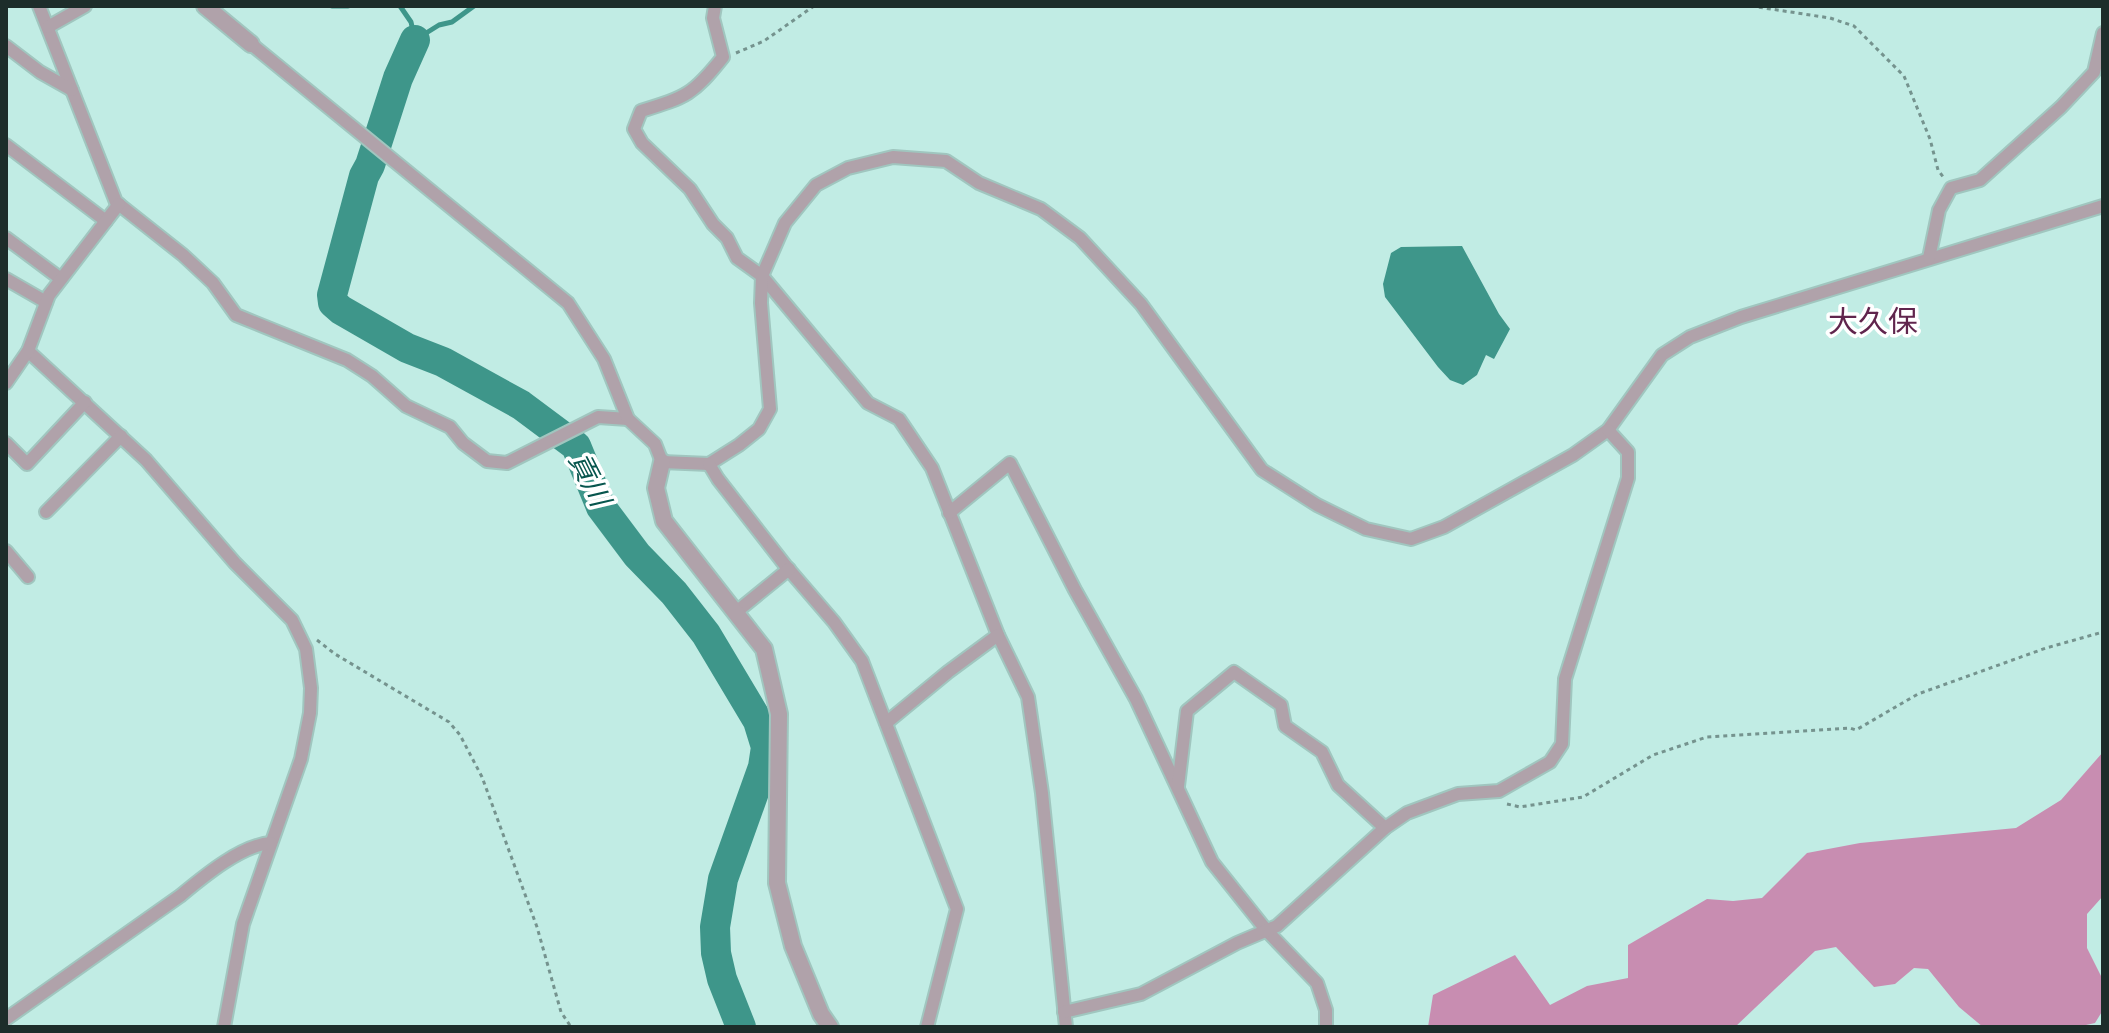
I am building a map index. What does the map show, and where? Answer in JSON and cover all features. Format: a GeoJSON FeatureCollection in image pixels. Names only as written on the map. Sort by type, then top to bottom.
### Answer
{"type":"FeatureCollection","features":[{"type":"Feature","properties":{"kind":"street"},"geometry":{"type":"LineString","coordinates":[[39,6],[119,204],[213,283],[236,315],[347,360],[372,376],[406,406],[450,427],[463,443],[487,461],[507,463],[598,417],[628,419]]}},
{"type":"Feature","properties":{"kind":"street"},"geometry":{"type":"LineString","coordinates":[[48,27],[85,6]]}},
{"type":"Feature","properties":{"kind":"street"},"geometry":{"type":"LineString","coordinates":[[205,6],[568,303],[604,359],[628,419],[655,444],[662,462],[656,488],[664,521],[764,649],[779,714],[777,883],[793,946],[821,1014],[830,1027]]}},
{"type":"Feature","properties":{"kind":"street"},"geometry":{"type":"LineString","coordinates":[[715,6],[713,18],[723,57],[683,98],[641,111],[634,129],[642,143],[690,189],[713,224],[727,238],[737,258],[762,276],[868,403],[899,419],[932,468],[998,635],[1028,697],[1042,793],[1066,1027]]}},
{"type":"Feature","properties":{"kind":"street"},"geometry":{"type":"LineString","coordinates":[[1929,258],[1939,210],[1951,188],[1980,180],[2061,107],[2094,72],[2103,33]]}},
{"type":"Feature","properties":{"kind":"street"},"geometry":{"type":"LineString","coordinates":[[6,46],[40,72],[72,90]]}},
{"type":"Feature","properties":{"kind":"street"},"geometry":{"type":"LineString","coordinates":[[6,145],[106,221]]}},
{"type":"Feature","properties":{"kind":"street"},"geometry":{"type":"LineString","coordinates":[[662,462],[709,464],[759,429],[770,409],[761,303],[762,276],[785,223],[816,185],[848,168],[893,157],[946,161],[979,183],[1041,209],[1080,238],[1141,304],[1262,470],[1317,505],[1366,529],[1411,539],[1444,527],[1573,455],[1608,430],[1662,355],[1690,337],[1741,317],[2103,206]]}},
{"type":"Feature","properties":{"kind":"street"},"geometry":{"type":"LineString","coordinates":[[8,376],[28,351],[46,302],[119,204]]}},
{"type":"Feature","properties":{"kind":"street"},"geometry":{"type":"LineString","coordinates":[[6,238],[61,279]]}},
{"type":"Feature","properties":{"kind":"street"},"geometry":{"type":"LineString","coordinates":[[6,279],[46,302]]}},
{"type":"Feature","properties":{"kind":"street"},"geometry":{"type":"LineString","coordinates":[[28,351],[146,460],[235,563],[292,620],[306,649],[311,688],[310,713],[301,759],[243,924],[224,1027]]}},
{"type":"Feature","properties":{"kind":"street"},"geometry":{"type":"LineString","coordinates":[[6,443],[27,464],[85,402]]}},
{"type":"Feature","properties":{"kind":"street"},"geometry":{"type":"LineString","coordinates":[[1064,1012],[1141,994],[1237,943],[1277,926],[1385,828],[1407,813],[1458,794],[1499,791],[1550,762],[1560,749],[1565,679],[1628,478],[1628,452],[1608,430]]}},
{"type":"Feature","properties":{"kind":"street"},"geometry":{"type":"LineString","coordinates":[[46,512],[121,436]]}},
{"type":"Feature","properties":{"kind":"street"},"geometry":{"type":"LineString","coordinates":[[949,513],[1010,463],[1075,590],[1136,699],[1212,862],[1267,931],[1317,983],[1326,1010],[1326,1027]]}},
{"type":"Feature","properties":{"kind":"street"},"geometry":{"type":"LineString","coordinates":[[709,464],[862,661],[957,909],[927,1027]]}},
{"type":"Feature","properties":{"kind":"street"},"geometry":{"type":"LineString","coordinates":[[6,551],[28,577]]}},
{"type":"Feature","properties":{"kind":"street"},"geometry":{"type":"LineString","coordinates":[[735,613],[789,569]]}},
{"type":"Feature","properties":{"kind":"street"},"geometry":{"type":"LineString","coordinates":[[886,723],[998,635]]}},
{"type":"Feature","properties":{"kind":"street"},"geometry":{"type":"LineString","coordinates":[[1177,788],[1187,711],[1234,672],[1281,705],[1285,726],[1322,752],[1338,785],[1385,828]]}},
{"type":"Feature","properties":{"kind":"street"},"geometry":{"type":"LineString","coordinates":[[6,1019],[201,878],[250,848],[271,843]]}},
{"type":"Feature","properties":{"kind":"path"},"geometry":{"type":"LineString","coordinates":[[723,57],[746,51],[764,41],[814,6]]}},
{"type":"Feature","properties":{"kind":"path"},"geometry":{"type":"LineString","coordinates":[[1751,6],[1830,18],[1854,26],[1904,76],[1930,139],[1938,170],[1951,188]]}},
{"type":"Feature","properties":{"kind":"path"},"geometry":{"type":"LineString","coordinates":[[1505,804],[1520,807],[1583,797],[1653,755],[1707,737],[1856,730],[1918,694],[2046,648],[2103,632]]}},
{"type":"Feature","properties":{"kind":"path"},"geometry":{"type":"LineString","coordinates":[[314,637],[335,654],[449,722],[460,735],[482,777],[537,927],[561,1012],[571,1027]]}},
{"type":"Feature","properties":{"kind":"shaded area"},"geometry":{"type":"Polygon","coordinates":[[[1462,246],[1510,329],[1494,359],[1486,355],[1477,375],[1463,385],[1450,380],[1438,367],[1385,297],[1383,284],[1391,253],[1401,247],[1462,246]]]}},
{"type":"Feature","properties":{"kind":"shaded area"},"geometry":{"type":"Polygon","coordinates":[[[2103,752],[2103,896],[2087,914],[2087,948],[2103,980],[2103,1010],[2095,1023],[2077,1027],[1983,1027],[1959,1007],[1928,969],[1914,968],[1895,984],[1874,987],[1836,947],[1815,951],[1735,1027],[1428,1027],[1433,995],[1515,955],[1550,1005],[1587,986],[1628,978],[1628,945],[1707,899],[1733,901],[1762,898],[1807,853],[1860,843],[2016,828],[2061,800],[2103,752]]]}},
{"type":"Feature","properties":{"kind":"waterway"},"geometry":{"type":"LineString","coordinates":[[332,6],[348,6]]}},
{"type":"Feature","properties":{"kind":"waterway","name":"貢川"},"geometry":{"type":"LineString","coordinates":[[400,6],[411,22],[415,40],[439,25],[452,22],[474,6]]}},
{"type":"Feature","properties":{"kind":"waterway","name":"貢川"},"geometry":{"type":"LineString","coordinates":[[415,40],[398,78],[364,176],[332,295],[333,303],[407,348],[443,362],[521,405],[576,446],[601,507],[637,555],[674,593],[706,634],[758,721],[766,747],[763,767],[723,879],[715,927],[716,953],[722,979],[741,1027]]}},
{"type":"Feature","properties":{"kind":"district","name":"大久保"},"geometry":{"type":"Point","coordinates":[1873,321]}}]}
